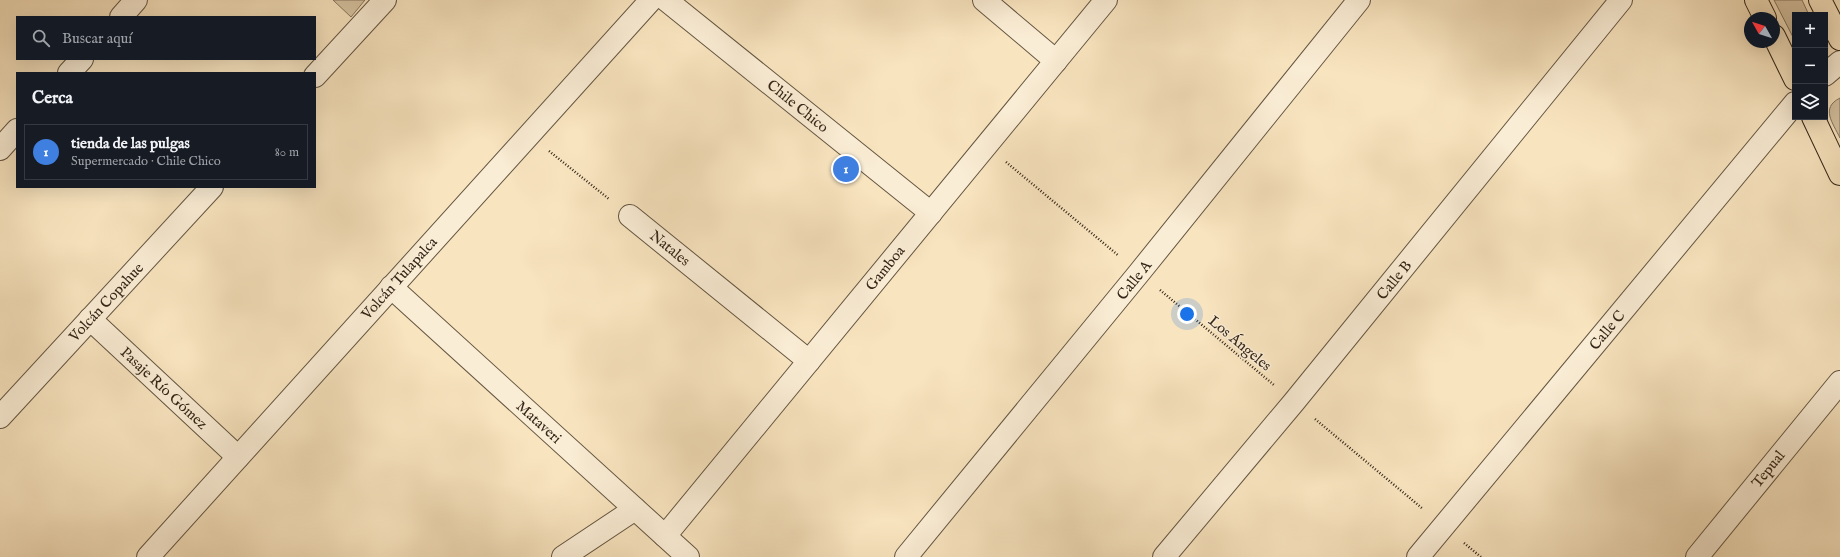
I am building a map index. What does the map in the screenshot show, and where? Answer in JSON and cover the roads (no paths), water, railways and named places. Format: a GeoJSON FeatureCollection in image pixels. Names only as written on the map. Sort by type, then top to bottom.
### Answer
{"type":"FeatureCollection","features":[{"type":"Feature","properties":{"kind":"main road"},"geometry":{"type":"LineString","coordinates":[[1756,0],[1762,12]]}},
{"type":"Feature","properties":{"kind":"main road"},"geometry":{"type":"LineString","coordinates":[[1820,0],[1840,39]]}},
{"type":"Feature","properties":{"kind":"main road"},"geometry":{"type":"LineString","coordinates":[[1780,48],[1792,73]]}},
{"type":"Feature","properties":{"kind":"main road"},"geometry":{"type":"LineString","coordinates":[[1814,120],[1840,174]]}},
{"type":"Feature","properties":{"kind":"street"},"geometry":{"type":"LineString","coordinates":[[121,16],[136,0]]}},
{"type":"Feature","properties":{"kind":"street"},"geometry":{"type":"LineString","coordinates":[[316,75],[385,0]]}},
{"type":"Feature","properties":{"kind":"street","name":"Volcán Tulapalca"},"geometry":{"type":"LineString","coordinates":[[148,557],[391,287],[530,136],[651,0]]}},
{"type":"Feature","properties":{"kind":"street","name":"Chile Chico"},"geometry":{"type":"LineString","coordinates":[[666,0],[931,213]]}},
{"type":"Feature","properties":{"kind":"street"},"geometry":{"type":"LineString","coordinates":[[984,0],[1056,61]]}},
{"type":"Feature","properties":{"kind":"street","name":"Gamboa"},"geometry":{"type":"LineString","coordinates":[[665,536],[1106,0]]}},
{"type":"Feature","properties":{"kind":"street","name":"Calle A"},"geometry":{"type":"LineString","coordinates":[[906,557],[1139,273],[1359,0]]}},
{"type":"Feature","properties":{"kind":"street","name":"Calle B"},"geometry":{"type":"LineString","coordinates":[[1164,557],[1294,402],[1621,0]]}},
{"type":"Feature","properties":{"kind":"street"},"geometry":{"type":"LineString","coordinates":[[70,72],[81,60]]}},
{"type":"Feature","properties":{"kind":"street"},"geometry":{"type":"LineString","coordinates":[[1828,72],[1840,62]]}},
{"type":"Feature","properties":{"kind":"street","name":"Calle C"},"geometry":{"type":"LineString","coordinates":[[1418,557],[1792,107]]}},
{"type":"Feature","properties":{"kind":"street"},"geometry":{"type":"LineString","coordinates":[[0,149],[16,131]]}},
{"type":"Feature","properties":{"kind":"street","name":"Volcán Copahue"},"geometry":{"type":"LineString","coordinates":[[0,417],[211,188]]}},
{"type":"Feature","properties":{"kind":"street","name":"Natales"},"geometry":{"type":"LineString","coordinates":[[630,216],[809,361]]}},
{"type":"Feature","properties":{"kind":"street","name":"Mataveri"},"geometry":{"type":"LineString","coordinates":[[391,287],[688,557]]}},
{"type":"Feature","properties":{"kind":"street","name":"Pasaje Río Gómez"},"geometry":{"type":"LineString","coordinates":[[90,319],[238,457]]}},
{"type":"Feature","properties":{"kind":"street","name":"Tepual"},"geometry":{"type":"LineString","coordinates":[[1697,557],[1840,382]]}},
{"type":"Feature","properties":{"kind":"street"},"geometry":{"type":"LineString","coordinates":[[563,557],[635,509]]}},
{"type":"Feature","properties":{"kind":"place","name":"tienda de las pulgas"},"geometry":{"type":"Point","coordinates":[846,169]}}]}
